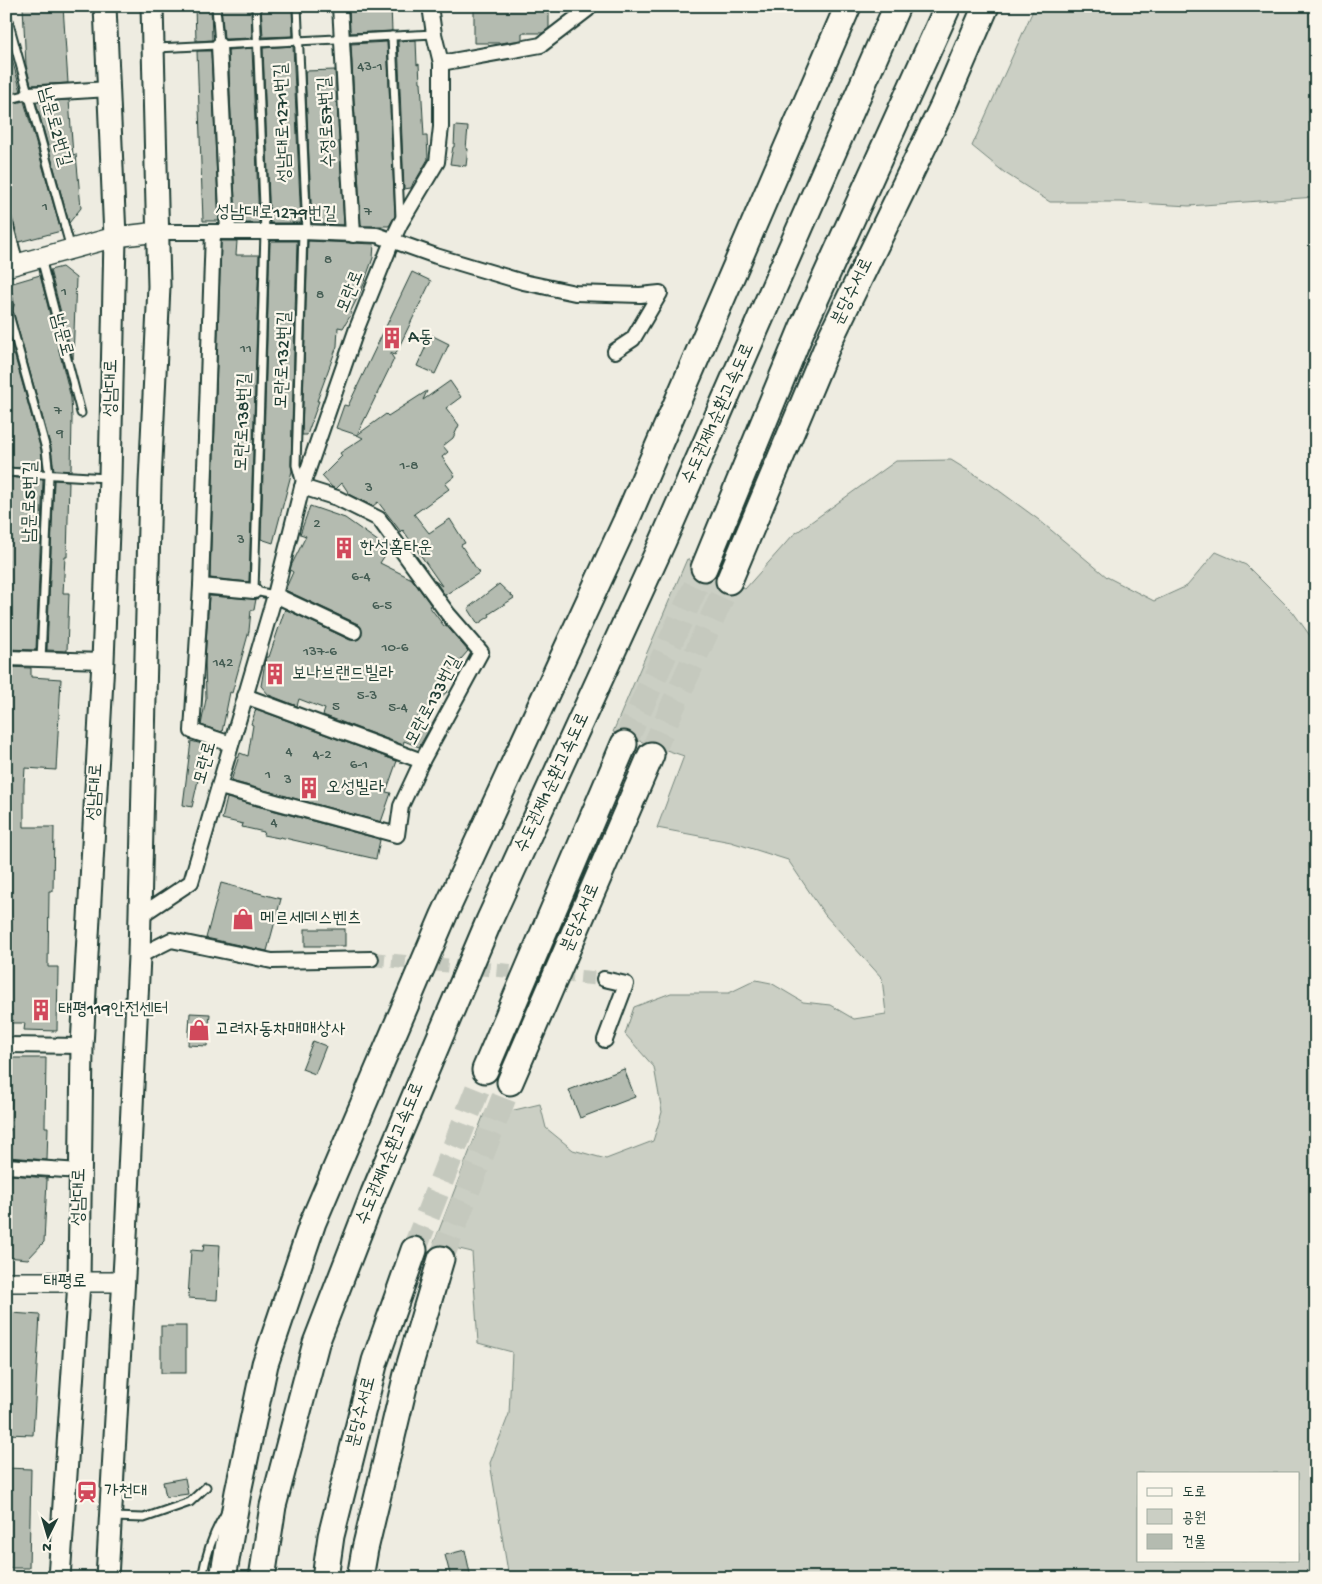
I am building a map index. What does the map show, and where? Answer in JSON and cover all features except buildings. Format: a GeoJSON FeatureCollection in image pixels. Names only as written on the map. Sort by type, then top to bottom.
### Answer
{"type":"FeatureCollection","features":[{"type":"Feature","properties":{"kind":"highway"},"geometry":{"type":"LineString","coordinates":[[224,1578],[238,1492],[265,1364],[313,1222],[444,915],[626,520],[848,6]]}},
{"type":"Feature","properties":{"kind":"highway","name":"수도권제1순환고속도로"},"geometry":{"type":"LineString","coordinates":[[262,1578],[274,1506],[316,1343],[374,1193],[490,921],[663,541],[897,6]]}},
{"type":"Feature","properties":{"kind":"highway","name":"분당수서로"},"geometry":{"type":"LineString","coordinates":[[704,568],[802,329],[948,6]]}},
{"type":"Feature","properties":{"kind":"highway","name":"분당수서로"},"geometry":{"type":"LineString","coordinates":[[729,581],[832,335],[943,106],[986,6]]}},
{"type":"Feature","properties":{"kind":"highway","name":"분당수서로"},"geometry":{"type":"LineString","coordinates":[[485,1070],[624,744]]}},
{"type":"Feature","properties":{"kind":"highway","name":"분당수서로"},"geometry":{"type":"LineString","coordinates":[[510,1082],[651,755]]}},
{"type":"Feature","properties":{"kind":"highway","name":"분당수서로"},"geometry":{"type":"LineString","coordinates":[[324,1578],[330,1536],[376,1361],[414,1250]]}},
{"type":"Feature","properties":{"kind":"highway","name":"분당수서로"},"geometry":{"type":"LineString","coordinates":[[360,1578],[365,1549],[407,1374],[441,1260]]}},
{"type":"Feature","properties":{"kind":"main road","name":"성남대로"},"geometry":{"type":"LineString","coordinates":[[59,1578],[79,1282],[82,1046],[103,661],[110,478],[115,237],[105,6]]}},
{"type":"Feature","properties":{"kind":"main road"},"geometry":{"type":"LineString","coordinates":[[107,1578],[140,956],[150,483],[159,286],[152,6]]}},
{"type":"Feature","properties":{"kind":"main road"},"geometry":{"type":"LineString","coordinates":[[11,265],[115,237],[158,232]]}},
{"type":"Feature","properties":{"kind":"main road","name":"태평로"},"geometry":{"type":"LineString","coordinates":[[6,1282],[124,1282]]}},
{"type":"Feature","properties":{"kind":"street","name":"수정로57번길"},"geometry":{"type":"LineString","coordinates":[[340,6],[353,235]]}},
{"type":"Feature","properties":{"kind":"street","name":"모란로"},"geometry":{"type":"LineString","coordinates":[[140,916],[191,882],[275,595],[302,487],[357,328],[392,241],[437,162],[442,63],[434,34],[430,6]]}},
{"type":"Feature","properties":{"kind":"street"},"geometry":{"type":"LineString","coordinates":[[442,63],[541,44],[588,9],[589,6]]}},
{"type":"Feature","properties":{"kind":"street"},"geometry":{"type":"LineString","coordinates":[[219,45],[228,232]]}},
{"type":"Feature","properties":{"kind":"street"},"geometry":{"type":"LineString","coordinates":[[29,94],[108,88]]}},
{"type":"Feature","properties":{"kind":"street"},"geometry":{"type":"LineString","coordinates":[[6,227],[11,265]]}},
{"type":"Feature","properties":{"kind":"street","name":"성남대로1279번길"},"geometry":{"type":"LineString","coordinates":[[158,232],[305,232],[377,235],[523,282],[575,292],[640,296],[660,293],[633,339],[615,351]]}},
{"type":"Feature","properties":{"kind":"street"},"geometry":{"type":"LineString","coordinates":[[213,232],[201,586],[192,731],[231,744]]}},
{"type":"Feature","properties":{"kind":"street","name":"모란로133번길"},"geometry":{"type":"LineString","coordinates":[[220,787],[396,835],[401,806],[422,761],[481,652],[448,614],[379,519],[337,498],[302,487]]}},
{"type":"Feature","properties":{"kind":"street"},"geometry":{"type":"LineString","coordinates":[[201,586],[254,591]]}},
{"type":"Feature","properties":{"kind":"street"},"geometry":{"type":"LineString","coordinates":[[275,595],[354,632]]}},
{"type":"Feature","properties":{"kind":"street"},"geometry":{"type":"LineString","coordinates":[[6,658],[103,661]]}},
{"type":"Feature","properties":{"kind":"street"},"geometry":{"type":"LineString","coordinates":[[245,696],[422,761]]}},
{"type":"Feature","properties":{"kind":"street"},"geometry":{"type":"LineString","coordinates":[[140,956],[171,940],[272,961],[371,959]]}},
{"type":"Feature","properties":{"kind":"street"},"geometry":{"type":"LineString","coordinates":[[604,979],[626,984],[606,1040]]}},
{"type":"Feature","properties":{"kind":"street"},"geometry":{"type":"LineString","coordinates":[[6,1045],[82,1046]]}},
{"type":"Feature","properties":{"kind":"street"},"geometry":{"type":"LineString","coordinates":[[6,1166],[80,1171]]}},
{"type":"Feature","properties":{"kind":"lane"},"geometry":{"type":"LineString","coordinates":[[216,6],[219,45]]}},
{"type":"Feature","properties":{"kind":"lane"},"geometry":{"type":"LineString","coordinates":[[256,6],[258,42]]}},
{"type":"Feature","properties":{"kind":"lane"},"geometry":{"type":"LineString","coordinates":[[297,6],[299,41]]}},
{"type":"Feature","properties":{"kind":"lane","name":"남문로2번길"},"geometry":{"type":"LineString","coordinates":[[6,13],[71,249]]}},
{"type":"Feature","properties":{"kind":"lane","name":"성남대로1271번길"},"geometry":{"type":"LineString","coordinates":[[154,48],[434,34]]}},
{"type":"Feature","properties":{"kind":"lane"},"geometry":{"type":"LineString","coordinates":[[392,36],[400,224]]}},
{"type":"Feature","properties":{"kind":"lane","name":"성남대로1271번길"},"geometry":{"type":"LineString","coordinates":[[299,41],[305,232]]}},
{"type":"Feature","properties":{"kind":"lane","name":"성남대로1271번길"},"geometry":{"type":"LineString","coordinates":[[258,42],[265,232]]}},
{"type":"Feature","properties":{"kind":"lane"},"geometry":{"type":"LineString","coordinates":[[6,100],[29,94]]}},
{"type":"Feature","properties":{"kind":"lane","name":"모란로138번길"},"geometry":{"type":"LineString","coordinates":[[254,591],[265,232]]}},
{"type":"Feature","properties":{"kind":"lane","name":"모란로132번길"},"geometry":{"type":"LineString","coordinates":[[302,487],[296,465],[305,232]]}},
{"type":"Feature","properties":{"kind":"lane","name":"남문로"},"geometry":{"type":"LineString","coordinates":[[41,257],[81,413]]}},
{"type":"Feature","properties":{"kind":"lane","name":"남문로5번길"},"geometry":{"type":"LineString","coordinates":[[6,290],[9,304],[8,311],[46,449],[49,475],[41,660]]}},
{"type":"Feature","properties":{"kind":"lane"},"geometry":{"type":"LineString","coordinates":[[6,472],[110,478]]}},
{"type":"Feature","properties":{"kind":"lane"},"geometry":{"type":"LineString","coordinates":[[254,591],[275,595]]}},
{"type":"Feature","properties":{"kind":"lane"},"geometry":{"type":"LineString","coordinates":[[111,1517],[144,1518],[190,1502],[206,1487]]}},
{"type":"Feature","properties":{"kind":"lane"},"geometry":{"type":"LineString","coordinates":[[202,1578],[205,1561],[217,1527],[238,1492]]}},
{"type":"Feature","properties":{"kind":"lane"},"geometry":{"type":"LineString","coordinates":[[274,1506],[275,1548]]}},
{"type":"Feature","properties":{"kind":"green space"},"geometry":{"type":"Polygon","coordinates":[[[1035,6],[1316,6],[1316,197],[1189,206],[1121,202],[1050,202],[1005,173],[972,146],[1035,6]]]}},
{"type":"Feature","properties":{"kind":"green space"},"geometry":{"type":"Polygon","coordinates":[[[951,460],[990,484],[1039,520],[1107,577],[1154,601],[1187,586],[1216,552],[1246,565],[1293,612],[1316,644],[1316,1578],[509,1578],[490,1463],[509,1414],[512,1352],[478,1343],[472,1252],[434,1243],[484,1114],[506,1112],[540,1104],[546,1128],[573,1150],[606,1159],[653,1141],[662,1112],[654,1067],[625,1034],[634,1007],[671,993],[729,993],[756,980],[771,983],[803,1002],[830,1005],[854,1019],[886,1014],[882,978],[825,915],[788,860],[731,842],[657,828],[684,756],[613,732],[687,559],[745,589],[793,535],[896,461],[951,460]]]}},
{"type":"Feature","properties":{"kind":"tunnel"},"geometry":{"type":"LineString","coordinates":[[624,744],[704,568]]}},
{"type":"Feature","properties":{"kind":"tunnel"},"geometry":{"type":"LineString","coordinates":[[651,755],[729,581]]}},
{"type":"Feature","properties":{"kind":"tunnel"},"geometry":{"type":"LineString","coordinates":[[371,959],[604,979]]}},
{"type":"Feature","properties":{"kind":"tunnel"},"geometry":{"type":"LineString","coordinates":[[414,1250],[485,1070]]}},
{"type":"Feature","properties":{"kind":"tunnel"},"geometry":{"type":"LineString","coordinates":[[441,1259],[510,1082]]}},
{"type":"Feature","properties":{"kind":"place","name":"A동"},"geometry":{"type":"Point","coordinates":[392,338]}},
{"type":"Feature","properties":{"kind":"place","name":"한성홈타운"},"geometry":{"type":"Point","coordinates":[344,548]}},
{"type":"Feature","properties":{"kind":"place","name":"보나브랜드빌라"},"geometry":{"type":"Point","coordinates":[275,674]}},
{"type":"Feature","properties":{"kind":"place","name":"오성빌라"},"geometry":{"type":"Point","coordinates":[309,788]}},
{"type":"Feature","properties":{"kind":"place","name":"메르세데스벤츠"},"geometry":{"type":"Point","coordinates":[243,919]}},
{"type":"Feature","properties":{"kind":"place","name":"태평119안전센터"},"geometry":{"type":"Point","coordinates":[41,1010]}},
{"type":"Feature","properties":{"kind":"place","name":"고려자동차매매상사"},"geometry":{"type":"Point","coordinates":[199,1030]}},
{"type":"Feature","properties":{"kind":"place","name":"가천대"},"geometry":{"type":"Point","coordinates":[87,1492]}}]}
